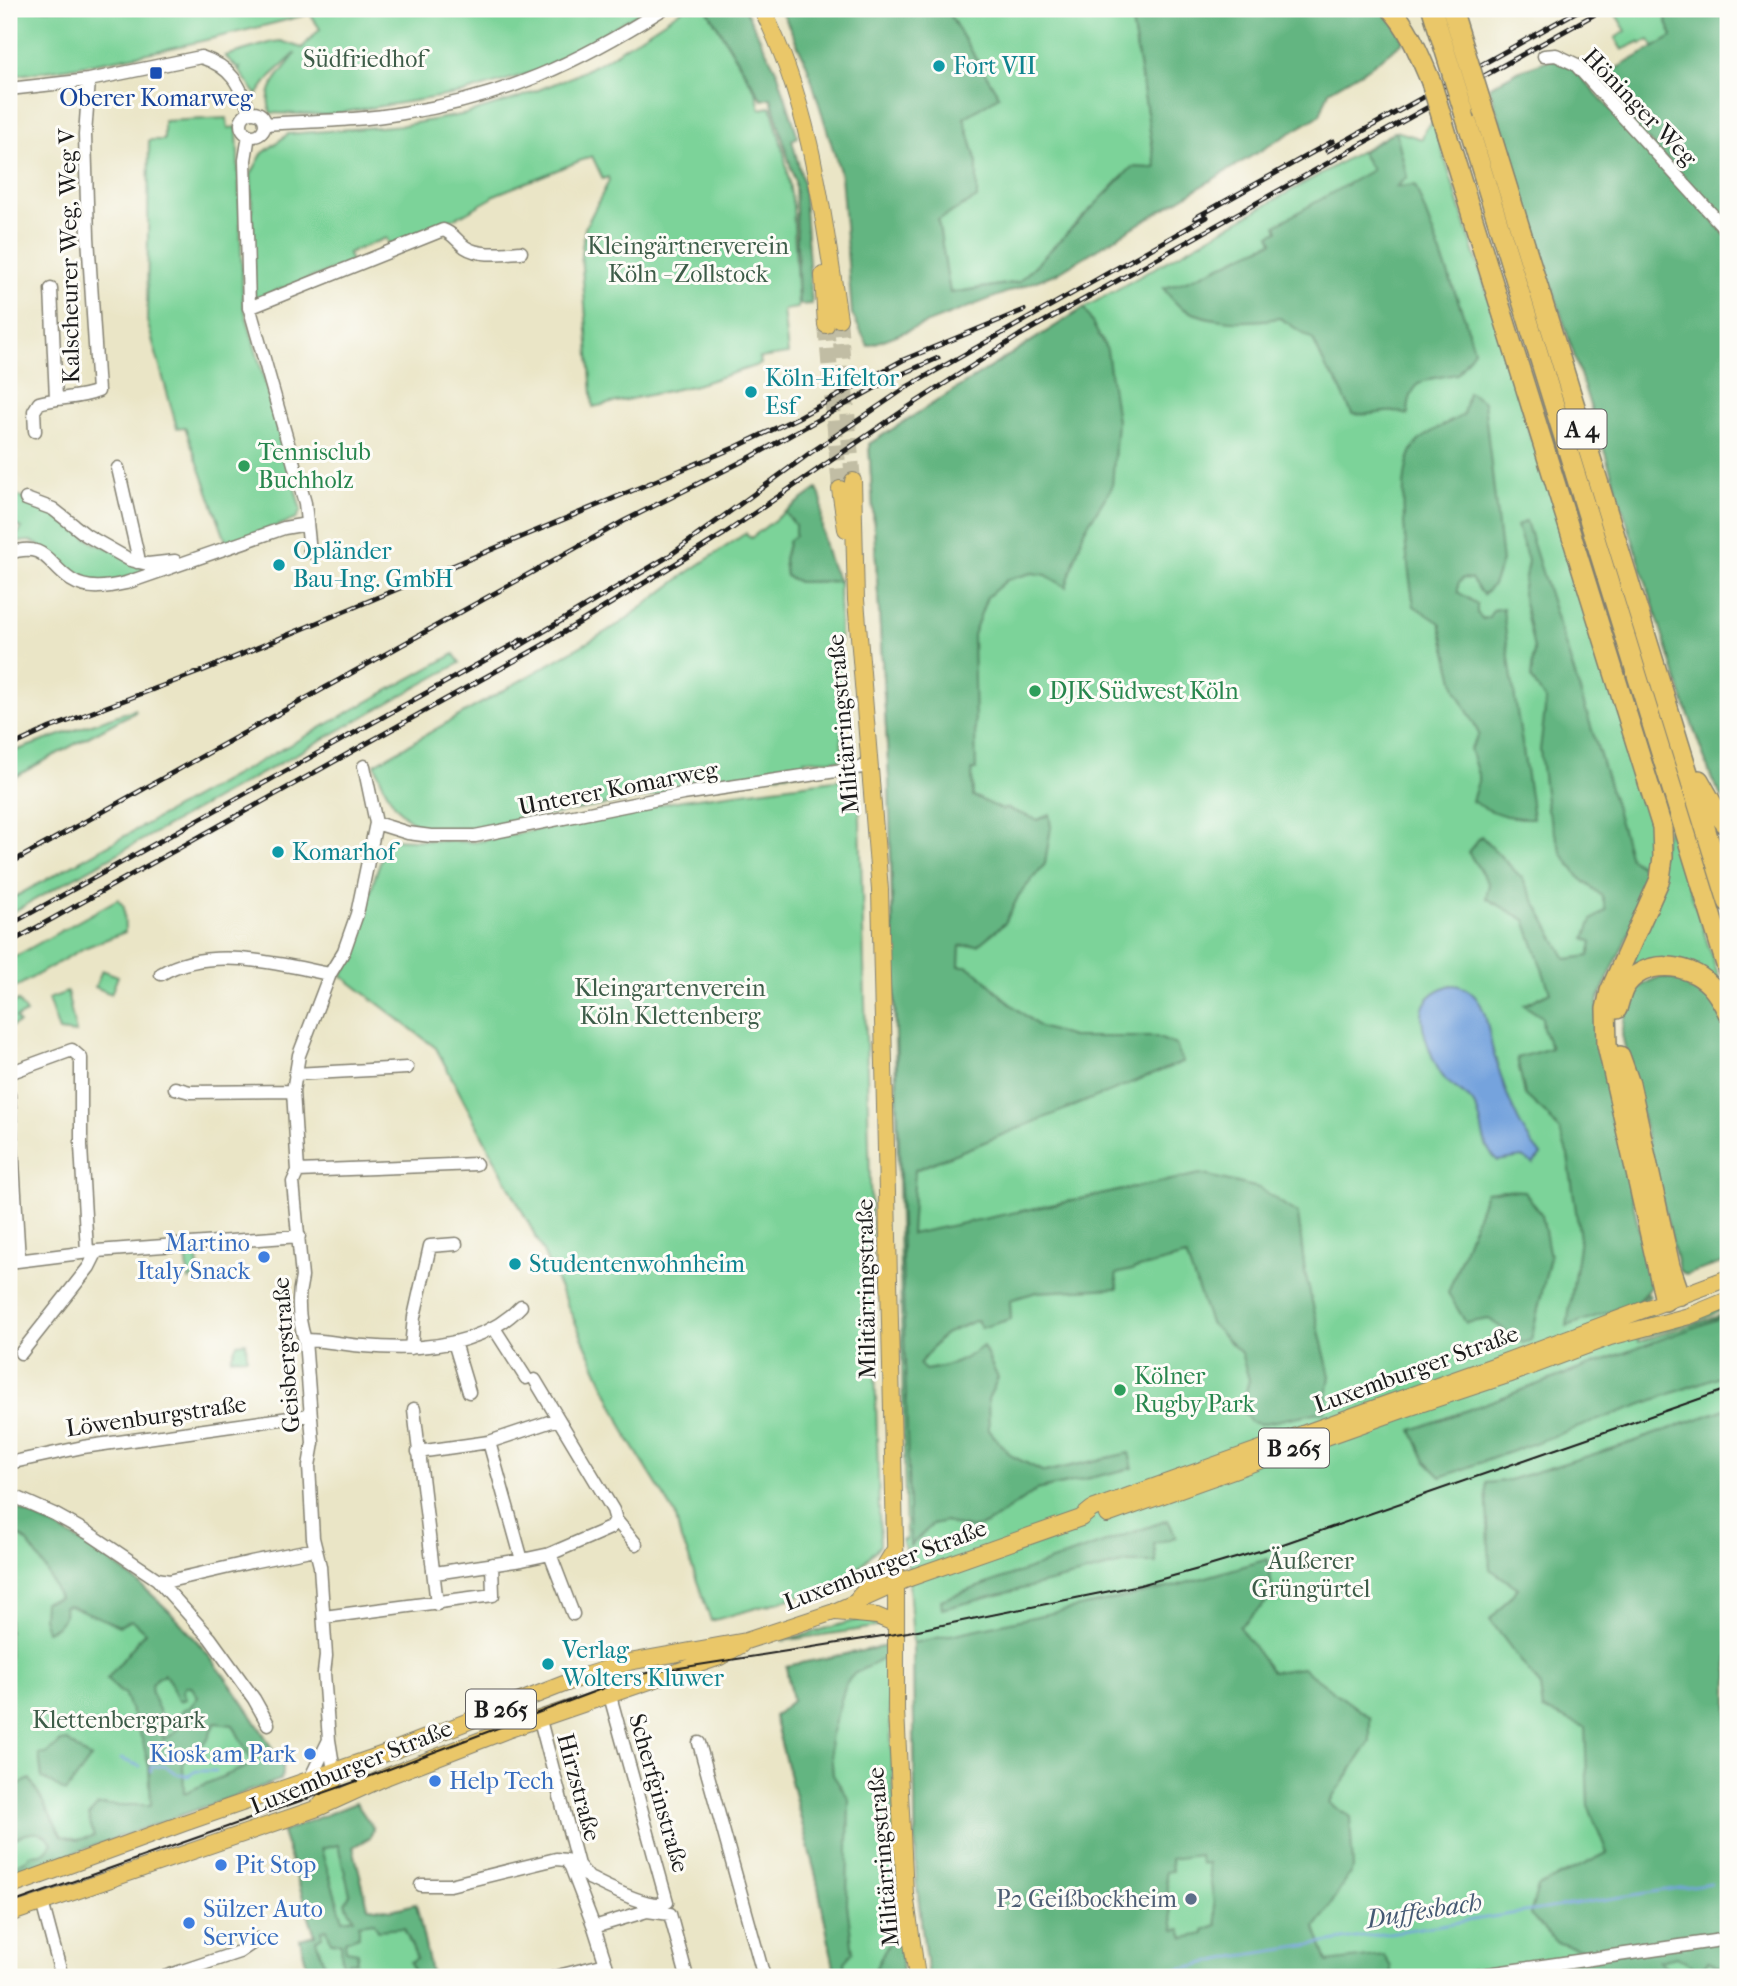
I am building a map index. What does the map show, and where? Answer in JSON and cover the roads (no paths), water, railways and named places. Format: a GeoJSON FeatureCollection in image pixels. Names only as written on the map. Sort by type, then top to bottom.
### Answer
{"type":"FeatureCollection","features":[{"type":"Feature","properties":{"kind":"highway"},"geometry":{"type":"LineString","coordinates":[[1391,9],[1411,39],[1431,82]]}},
{"type":"Feature","properties":{"kind":"highway"},"geometry":{"type":"LineString","coordinates":[[1408,9],[1662,827],[1663,857],[1660,879],[1610,991],[1605,1027],[1606,1045],[1673,1301]]}},
{"type":"Feature","properties":{"kind":"highway","name":"A 4"},"geometry":{"type":"LineString","coordinates":[[1432,9],[1728,971]]}},
{"type":"Feature","properties":{"kind":"highway","name":"A 4"},"geometry":{"type":"LineString","coordinates":[[1452,9],[1728,902]]}},
{"type":"Feature","properties":{"kind":"highway"},"geometry":{"type":"LineString","coordinates":[[1532,406],[1605,573]]}},
{"type":"Feature","properties":{"kind":"highway"},"geometry":{"type":"LineString","coordinates":[[1680,744],[1718,814],[1728,827]]}},
{"type":"Feature","properties":{"kind":"highway"},"geometry":{"type":"LineString","coordinates":[[1673,1301],[1670,1266],[1630,1084],[1616,1042],[1616,1011],[1625,986],[1637,975],[1654,968],[1674,967],[1692,972],[1709,984],[1721,998],[1728,1013]]}},
{"type":"Feature","properties":{"kind":"main road"},"geometry":{"type":"LineString","coordinates":[[762,9],[780,44],[794,85],[819,185],[833,322]]}},
{"type":"Feature","properties":{"kind":"main road","name":"Militärringstraße"},"geometry":{"type":"LineString","coordinates":[[847,485],[881,904],[896,1583],[895,1710],[901,1846],[917,1977]]}},
{"type":"Feature","properties":{"kind":"main road","name":"Luxemburger Straße"},"geometry":{"type":"LineString","coordinates":[[9,1887],[310,1779],[335,1774],[587,1675],[629,1662],[746,1642],[834,1612],[896,1583],[1081,1518],[1091,1509],[1122,1497],[1485,1369],[1673,1301],[1728,1278]]}},
{"type":"Feature","properties":{"kind":"main road","name":"Luxemburger Straße"},"geometry":{"type":"LineString","coordinates":[[1081,1518],[1095,1519],[1405,1409],[1508,1376],[1610,1337],[1689,1316],[1728,1300]]}},
{"type":"Feature","properties":{"kind":"main road"},"geometry":{"type":"LineString","coordinates":[[1657,1323],[1673,1301],[1689,1316]]}},
{"type":"Feature","properties":{"kind":"main road"},"geometry":{"type":"LineString","coordinates":[[853,1603],[881,1572],[895,1549],[908,1563],[929,1571]]}},
{"type":"Feature","properties":{"kind":"main road"},"geometry":{"type":"LineString","coordinates":[[834,1612],[877,1616],[896,1624]]}},
{"type":"Feature","properties":{"kind":"main road","name":"Luxemburger Straße"},"geometry":{"type":"LineString","coordinates":[[9,1914],[318,1808],[419,1764],[720,1657],[746,1642]]}},
{"type":"Feature","properties":{"kind":"main road"},"geometry":{"type":"LineString","coordinates":[[582,1706],[598,1693],[600,1687],[598,1681],[587,1675]]}},
{"type":"Feature","properties":{"kind":"main road"},"geometry":{"type":"LineString","coordinates":[[335,1774],[345,1787],[358,1790]]}},
{"type":"Feature","properties":{"kind":"main road"},"geometry":{"type":"LineString","coordinates":[[318,1808],[330,1793],[335,1774]]}},
{"type":"Feature","properties":{"kind":"street"},"geometry":{"type":"LineString","coordinates":[[265,124],[384,116],[471,100],[523,83],[570,63],[663,9]]}},
{"type":"Feature","properties":{"kind":"street","name":"Höninger Weg"},"geometry":{"type":"LineString","coordinates":[[1544,56],[1563,57],[1575,64],[1728,232]]}},
{"type":"Feature","properties":{"kind":"street"},"geometry":{"type":"LineString","coordinates":[[9,89],[89,80],[201,57],[218,62],[231,74],[241,89],[250,112]]}},
{"type":"Feature","properties":{"kind":"street","name":"Kalscheurer Weg, Weg V"},"geometry":{"type":"LineString","coordinates":[[56,398],[89,395],[98,391],[88,237],[85,135],[89,80]]}},
{"type":"Feature","properties":{"kind":"street"},"geometry":{"type":"LineString","coordinates":[[250,112],[258,113],[265,124],[260,134],[249,135],[244,132],[240,123],[250,112]]}},
{"type":"Feature","properties":{"kind":"street"},"geometry":{"type":"LineString","coordinates":[[249,135],[245,160],[249,308],[305,503],[310,552]]}},
{"type":"Feature","properties":{"kind":"street"},"geometry":{"type":"LineString","coordinates":[[249,308],[443,230],[450,232],[466,247],[475,251],[495,254],[521,252]]}},
{"type":"Feature","properties":{"kind":"street"},"geometry":{"type":"LineString","coordinates":[[35,431],[34,411],[39,403],[56,398],[51,289]]}},
{"type":"Feature","properties":{"kind":"street"},"geometry":{"type":"LineString","coordinates":[[118,468],[138,556],[137,562]]}},
{"type":"Feature","properties":{"kind":"street"},"geometry":{"type":"LineString","coordinates":[[26,499],[53,509],[86,535],[137,562],[148,564],[174,561],[177,564]]}},
{"type":"Feature","properties":{"kind":"street"},"geometry":{"type":"LineString","coordinates":[[9,554],[21,549],[34,551],[46,556],[71,580],[86,586],[104,588],[126,583],[284,527],[307,524]]}},
{"type":"Feature","properties":{"kind":"street"},"geometry":{"type":"LineString","coordinates":[[364,766],[376,823]]}},
{"type":"Feature","properties":{"kind":"street","name":"Unterer Komarweg"},"geometry":{"type":"LineString","coordinates":[[376,823],[431,836],[475,836],[683,794],[869,766]]}},
{"type":"Feature","properties":{"kind":"street","name":"Geisbergstraße"},"geometry":{"type":"LineString","coordinates":[[335,1774],[329,1740],[324,1672],[324,1617],[320,1566],[315,1549],[309,1466],[313,1443],[305,1340],[300,1324],[299,1292],[302,1277],[293,1182],[298,1171],[293,1091],[303,1041],[330,974],[344,951],[356,914],[376,823]]}},
{"type":"Feature","properties":{"kind":"street"},"geometry":{"type":"LineString","coordinates":[[161,974],[185,962],[205,959],[242,960],[330,974]]}},
{"type":"Feature","properties":{"kind":"street"},"geometry":{"type":"LineString","coordinates":[[9,1073],[72,1050],[81,1058],[81,1146],[92,1251],[89,1267],[21,1353]]}},
{"type":"Feature","properties":{"kind":"street"},"geometry":{"type":"LineString","coordinates":[[295,1074],[407,1068]]}},
{"type":"Feature","properties":{"kind":"street"},"geometry":{"type":"LineString","coordinates":[[175,1088],[190,1092],[293,1091]]}},
{"type":"Feature","properties":{"kind":"street"},"geometry":{"type":"LineString","coordinates":[[9,1096],[14,1261],[92,1251],[299,1236]]}},
{"type":"Feature","properties":{"kind":"street"},"geometry":{"type":"LineString","coordinates":[[298,1171],[476,1164]]}},
{"type":"Feature","properties":{"kind":"street"},"geometry":{"type":"LineString","coordinates":[[411,1348],[414,1317],[430,1246],[456,1244]]}},
{"type":"Feature","properties":{"kind":"street"},"geometry":{"type":"LineString","coordinates":[[305,1340],[411,1348],[454,1342],[494,1328],[521,1306]]}},
{"type":"Feature","properties":{"kind":"street"},"geometry":{"type":"LineString","coordinates":[[494,1328],[558,1419],[613,1510],[616,1520],[636,1544]]}},
{"type":"Feature","properties":{"kind":"street"},"geometry":{"type":"LineString","coordinates":[[454,1342],[469,1392]]}},
{"type":"Feature","properties":{"kind":"street"},"geometry":{"type":"LineString","coordinates":[[414,1409],[437,1604]]}},
{"type":"Feature","properties":{"kind":"street","name":"Löwenburgstraße"},"geometry":{"type":"LineString","coordinates":[[9,1463],[82,1447],[310,1415]]}},
{"type":"Feature","properties":{"kind":"street"},"geometry":{"type":"LineString","coordinates":[[418,1452],[489,1442],[558,1419]]}},
{"type":"Feature","properties":{"kind":"street"},"geometry":{"type":"LineString","coordinates":[[489,1442],[522,1560]]}},
{"type":"Feature","properties":{"kind":"street"},"geometry":{"type":"LineString","coordinates":[[9,1494],[90,1534],[157,1579],[210,1639],[254,1699],[268,1724]]}},
{"type":"Feature","properties":{"kind":"street"},"geometry":{"type":"LineString","coordinates":[[435,1573],[550,1554],[610,1528],[616,1520]]}},
{"type":"Feature","properties":{"kind":"street"},"geometry":{"type":"LineString","coordinates":[[157,1579],[169,1581],[315,1549]]}},
{"type":"Feature","properties":{"kind":"street"},"geometry":{"type":"LineString","coordinates":[[550,1554],[573,1614]]}},
{"type":"Feature","properties":{"kind":"street"},"geometry":{"type":"LineString","coordinates":[[324,1617],[493,1595],[492,1564]]}},
{"type":"Feature","properties":{"kind":"street","name":"Scherfginstraße"},"geometry":{"type":"LineString","coordinates":[[610,1696],[687,1977]]}},
{"type":"Feature","properties":{"kind":"street","name":"Hirzstraße"},"geometry":{"type":"LineString","coordinates":[[540,1720],[571,1867],[610,1977]]}},
{"type":"Feature","properties":{"kind":"street"},"geometry":{"type":"LineString","coordinates":[[310,1779],[329,1740]]}},
{"type":"Feature","properties":{"kind":"street"},"geometry":{"type":"LineString","coordinates":[[699,1743],[764,1977]]}},
{"type":"Feature","properties":{"kind":"street"},"geometry":{"type":"LineString","coordinates":[[421,1885],[450,1885],[556,1859],[572,1862],[589,1878],[649,1904],[669,1908]]}},
{"type":"Feature","properties":{"kind":"street"},"geometry":{"type":"LineString","coordinates":[[42,1902],[62,1977]]}},
{"type":"Feature","properties":{"kind":"street"},"geometry":{"type":"LineString","coordinates":[[594,1927],[647,1911],[669,1908]]}},
{"type":"Feature","properties":{"kind":"street"},"geometry":{"type":"LineString","coordinates":[[164,1977],[239,1952],[258,1939]]}},
{"type":"Feature","properties":{"kind":"street"},"geometry":{"type":"LineString","coordinates":[[1467,1977],[1728,1939]]}},
{"type":"Feature","properties":{"kind":"street"},"geometry":{"type":"LineString","coordinates":[[554,1977],[606,1964]]}},
{"type":"Feature","properties":{"kind":"water"},"geometry":{"type":"Polygon","coordinates":[[[1451,985],[1468,990],[1481,1005],[1511,1104],[1524,1131],[1541,1155],[1533,1164],[1522,1157],[1498,1161],[1491,1154],[1473,1103],[1447,1082],[1434,1062],[1423,1025],[1423,1008],[1432,995],[1451,985]]]}},
{"type":"Feature","properties":{"kind":"waterway"},"geometry":{"type":"LineString","coordinates":[[121,1759],[140,1766]]}},
{"type":"Feature","properties":{"kind":"waterway"},"geometry":{"type":"LineString","coordinates":[[151,1771],[151,1767],[165,1766],[171,1770]]}},
{"type":"Feature","properties":{"kind":"waterway"},"geometry":{"type":"LineString","coordinates":[[171,1770],[188,1776],[196,1771],[216,1771]]}},
{"type":"Feature","properties":{"kind":"waterway","name":"Duffesbach"},"geometry":{"type":"LineString","coordinates":[[1143,1977],[1233,1957],[1711,1883]]}},
{"type":"Feature","properties":{"kind":"tunnel"},"geometry":{"type":"LineString","coordinates":[[839,319],[853,481]]}},
{"type":"Feature","properties":{"kind":"tunnel"},"geometry":{"type":"LineString","coordinates":[[826,325],[840,489]]}},
{"type":"Feature","properties":{"kind":"tram line"},"geometry":{"type":"LineString","coordinates":[[9,1904],[360,1780],[641,1674],[908,1632],[1140,1585],[1283,1544],[1728,1389]]}},
{"type":"Feature","properties":{"kind":"railway"},"geometry":{"type":"LineString","coordinates":[[1327,151],[1581,9]]}},
{"type":"Feature","properties":{"kind":"railway"},"geometry":{"type":"LineString","coordinates":[[9,943],[543,645],[724,534],[910,406],[1020,335],[1604,9]]}},
{"type":"Feature","properties":{"kind":"railway"},"geometry":{"type":"LineString","coordinates":[[1195,218],[1333,141]]}},
{"type":"Feature","properties":{"kind":"railway"},"geometry":{"type":"LineString","coordinates":[[516,648],[669,556],[810,453],[907,387],[1207,217]]}},
{"type":"Feature","properties":{"kind":"railway"},"geometry":{"type":"LineString","coordinates":[[9,747],[50,728],[202,671],[736,447],[797,418],[903,360],[1024,310]]}},
{"type":"Feature","properties":{"kind":"railway"},"geometry":{"type":"LineString","coordinates":[[9,864],[624,521],[753,456],[889,380],[938,358]]}},
{"type":"Feature","properties":{"kind":"railway"},"geometry":{"type":"LineString","coordinates":[[9,925],[523,639]]}},
{"type":"Feature","properties":{"kind":"place","name":"Fort VII"},"geometry":{"type":"Point","coordinates":[939,66]}},
{"type":"Feature","properties":{"kind":"place","name":"Oberer Komarweg"},"geometry":{"type":"Point","coordinates":[156,73]}},
{"type":"Feature","properties":{"kind":"place","name":"Köln-Eifeltor Esf"},"geometry":{"type":"Point","coordinates":[751,392]}},
{"type":"Feature","properties":{"kind":"place","name":"Tennisclub Buchholz"},"geometry":{"type":"Point","coordinates":[244,466]}},
{"type":"Feature","properties":{"kind":"place","name":"Opländer Bau-Ing. GmbH"},"geometry":{"type":"Point","coordinates":[279,565]}},
{"type":"Feature","properties":{"kind":"place","name":"DJK Südwest Köln"},"geometry":{"type":"Point","coordinates":[1035,691]}},
{"type":"Feature","properties":{"kind":"place","name":"Komarhof"},"geometry":{"type":"Point","coordinates":[278,852]}},
{"type":"Feature","properties":{"kind":"place","name":"Martino Italy Snack"},"geometry":{"type":"Point","coordinates":[264,1257]}},
{"type":"Feature","properties":{"kind":"place","name":"Studentenwohnheim"},"geometry":{"type":"Point","coordinates":[515,1264]}},
{"type":"Feature","properties":{"kind":"place","name":"Kölner Rugby Park"},"geometry":{"type":"Point","coordinates":[1120,1390]}},
{"type":"Feature","properties":{"kind":"place","name":"Verlag Wolters Kluwer"},"geometry":{"type":"Point","coordinates":[548,1664]}},
{"type":"Feature","properties":{"kind":"place","name":"Kiosk am Park"},"geometry":{"type":"Point","coordinates":[310,1754]}},
{"type":"Feature","properties":{"kind":"place","name":"Help Tech"},"geometry":{"type":"Point","coordinates":[435,1781]}},
{"type":"Feature","properties":{"kind":"place","name":"Pit Stop"},"geometry":{"type":"Point","coordinates":[221,1865]}},
{"type":"Feature","properties":{"kind":"place","name":"P2 Geißbockheim"},"geometry":{"type":"Point","coordinates":[1191,1899]}},
{"type":"Feature","properties":{"kind":"place","name":"Sülzer Auto Service"},"geometry":{"type":"Point","coordinates":[189,1923]}},
{"type":"Feature","properties":{"kind":"park label","name":"Südfriedhof"},"geometry":{"type":"Point","coordinates":[364,59]}},
{"type":"Feature","properties":{"kind":"park label","name":"Kleingärtnerverein Köln - Zollstock"},"geometry":{"type":"Point","coordinates":[688,260]}},
{"type":"Feature","properties":{"kind":"park label","name":"Kleingartenverein Köln Klettenberg"},"geometry":{"type":"Point","coordinates":[670,1002]}},
{"type":"Feature","properties":{"kind":"park label","name":"Äußerer Grüngürtel"},"geometry":{"type":"Point","coordinates":[1311,1575]}},
{"type":"Feature","properties":{"kind":"park label","name":"Klettenbergpark"},"geometry":{"type":"Point","coordinates":[119,1720]}}]}
